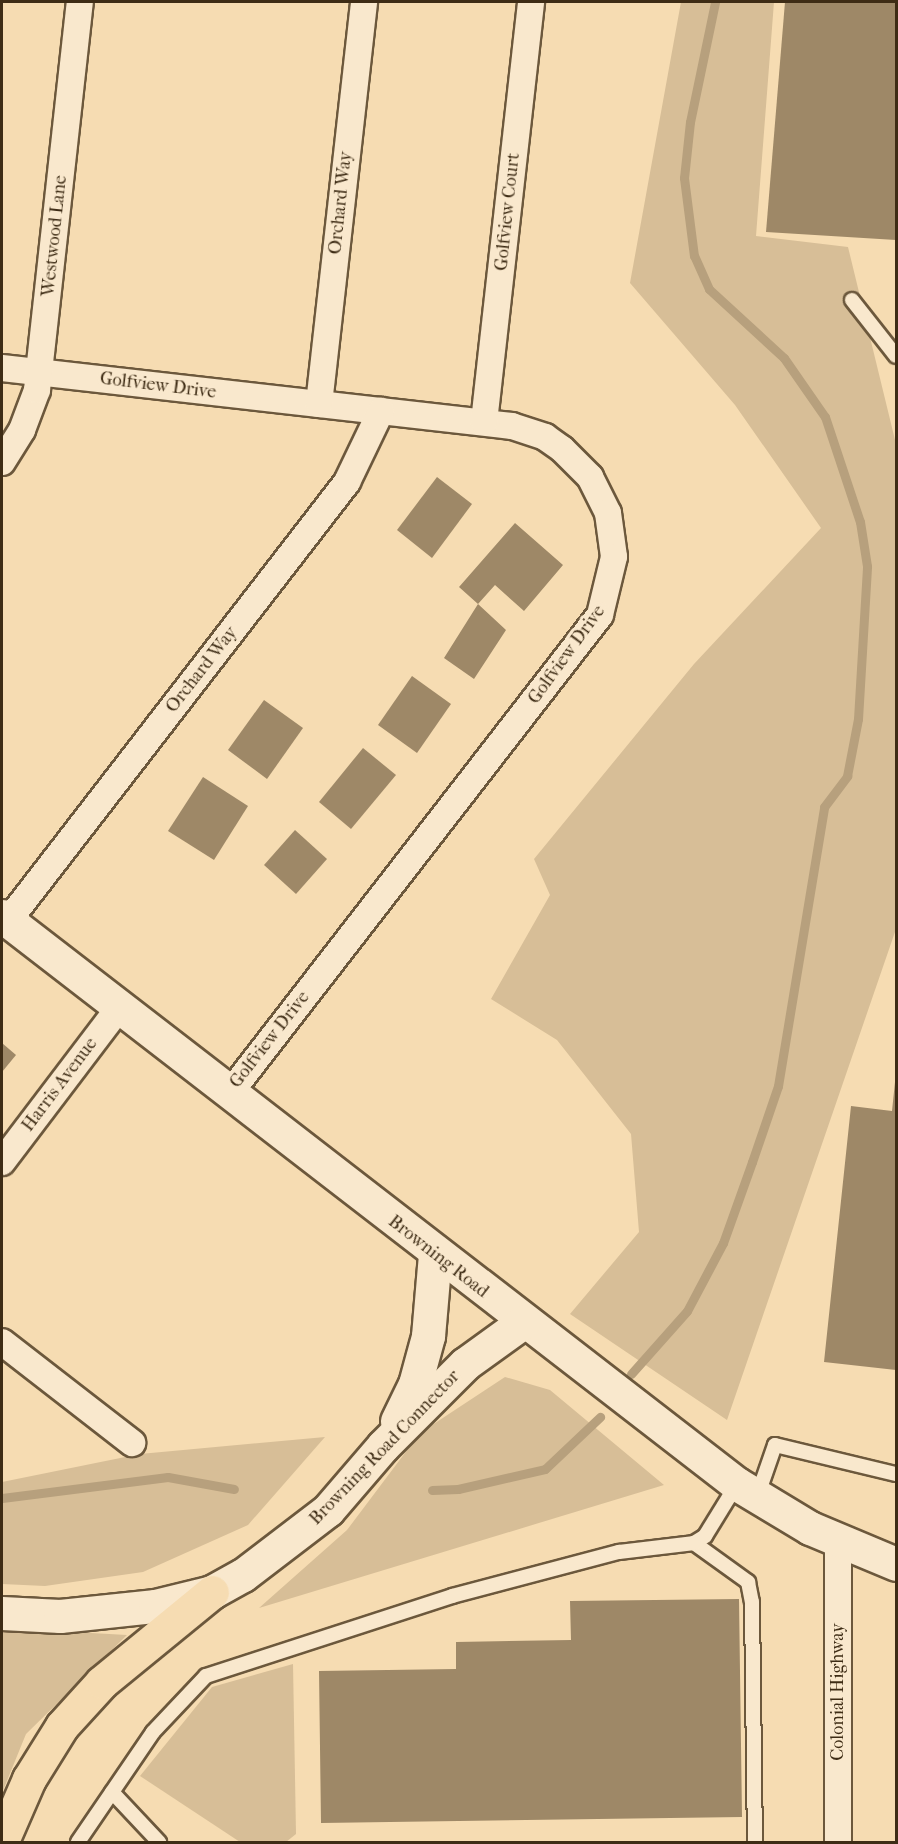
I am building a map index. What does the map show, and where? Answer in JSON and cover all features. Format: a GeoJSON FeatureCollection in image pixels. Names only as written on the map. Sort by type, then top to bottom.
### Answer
{"type":"FeatureCollection","features":[{"type":"Feature","properties":{"kind":"highway"},"geometry":{"type":"LineString","coordinates":[[2,1841],[29,1779],[62,1726],[102,1682],[212,1592]]}},
{"type":"Feature","properties":{"kind":"street","name":"Westwood Lane"},"geometry":{"type":"LineString","coordinates":[[2,462],[33,408],[40,372],[80,2]]}},
{"type":"Feature","properties":{"kind":"street","name":"Orchard Way"},"geometry":{"type":"LineString","coordinates":[[319,404],[364,2]]}},
{"type":"Feature","properties":{"kind":"street","name":"Golfview Court"},"geometry":{"type":"LineString","coordinates":[[484,422],[531,2]]}},
{"type":"Feature","properties":{"kind":"street","name":"Golfview Drive"},"geometry":{"type":"LineString","coordinates":[[2,368],[484,422],[545,437],[590,477],[608,513],[613,534],[608,599],[589,630],[229,1094]]}},
{"type":"Feature","properties":{"kind":"street","name":"Orchard Way"},"geometry":{"type":"LineString","coordinates":[[5,919],[347,482],[381,411]]}},
{"type":"Feature","properties":{"kind":"street","name":"Browning Road"},"geometry":{"type":"LineString","coordinates":[[5,919],[435,1255],[747,1491],[838,1542],[897,1564]]}},
{"type":"Feature","properties":{"kind":"street","name":"Harris Avenue"},"geometry":{"type":"LineString","coordinates":[[2,1162],[119,1008]]}},
{"type":"Feature","properties":{"kind":"street"},"geometry":{"type":"LineString","coordinates":[[383,1446],[422,1360],[435,1255]]}},
{"type":"Feature","properties":{"kind":"street","name":"Browning Road Connector"},"geometry":{"type":"LineString","coordinates":[[2,1613],[94,1614],[212,1592],[304,1532],[383,1446],[465,1364],[523,1322]]}},
{"type":"Feature","properties":{"kind":"street"},"geometry":{"type":"LineString","coordinates":[[2,1342],[132,1443]]}},
{"type":"Feature","properties":{"kind":"street","name":"Colonial Highway"},"geometry":{"type":"LineString","coordinates":[[838,1542],[838,1842]]}},
{"type":"Feature","properties":{"kind":"lane"},"geometry":{"type":"LineString","coordinates":[[852,300],[897,356]]}},
{"type":"Feature","properties":{"kind":"lane"},"geometry":{"type":"LineString","coordinates":[[78,1842],[153,1732],[206,1676],[452,1596],[619,1552],[694,1544],[705,1536],[747,1491],[775,1445],[897,1474]]}},
{"type":"Feature","properties":{"kind":"lane"},"geometry":{"type":"LineString","coordinates":[[694,1544],[748,1582],[752,1602],[755,1842]]}},
{"type":"Feature","properties":{"kind":"lane"},"geometry":{"type":"LineString","coordinates":[[112,1792],[159,1842]]}},
{"type":"Feature","properties":{"kind":"shaded area"},"geometry":{"type":"Polygon","coordinates":[[[681,2],[774,2],[756,236],[848,247],[896,444],[896,929],[727,1420],[570,1314],[639,1232],[631,1134],[557,1040],[491,999],[550,895],[534,859],[694,664],[821,528],[735,405],[630,283],[681,2]]]}},
{"type":"Feature","properties":{"kind":"shaded area"},"geometry":{"type":"Polygon","coordinates":[[[505,1377],[550,1390],[664,1485],[259,1608],[347,1530],[420,1433],[505,1377]]]}},
{"type":"Feature","properties":{"kind":"shaded area"},"geometry":{"type":"Polygon","coordinates":[[[325,1437],[248,1525],[143,1572],[45,1586],[2,1584],[2,1482],[140,1454],[325,1437]]]}},
{"type":"Feature","properties":{"kind":"shaded area"},"geometry":{"type":"Polygon","coordinates":[[[2,1628],[127,1635],[26,1734],[2,1793],[2,1628]]]}},
{"type":"Feature","properties":{"kind":"shaded area"},"geometry":{"type":"Polygon","coordinates":[[[293,1664],[296,1834],[286,1842],[240,1842],[140,1776],[212,1687],[293,1664]]]}},
{"type":"Feature","properties":{"kind":"building"},"geometry":{"type":"Polygon","coordinates":[[[785,2],[896,2],[896,240],[766,232],[785,2]]]}},
{"type":"Feature","properties":{"kind":"building"},"geometry":{"type":"Polygon","coordinates":[[[437,477],[472,504],[432,558],[397,530],[437,477]]]}},
{"type":"Feature","properties":{"kind":"building"},"geometry":{"type":"Polygon","coordinates":[[[515,523],[563,565],[524,611],[495,585],[478,604],[459,587],[515,523]]]}},
{"type":"Feature","properties":{"kind":"building"},"geometry":{"type":"Polygon","coordinates":[[[478,604],[506,630],[474,679],[444,658],[478,604]]]}},
{"type":"Feature","properties":{"kind":"building"},"geometry":{"type":"Polygon","coordinates":[[[412,676],[451,704],[417,753],[378,725],[412,676]]]}},
{"type":"Feature","properties":{"kind":"building"},"geometry":{"type":"Polygon","coordinates":[[[264,700],[303,728],[267,779],[228,750],[264,700]]]}},
{"type":"Feature","properties":{"kind":"building"},"geometry":{"type":"Polygon","coordinates":[[[363,748],[396,775],[351,829],[319,802],[363,748]]]}},
{"type":"Feature","properties":{"kind":"building"},"geometry":{"type":"Polygon","coordinates":[[[203,777],[248,806],[214,860],[168,831],[203,777]]]}},
{"type":"Feature","properties":{"kind":"building"},"geometry":{"type":"Polygon","coordinates":[[[295,830],[327,859],[296,894],[264,865],[295,830]]]}},
{"type":"Feature","properties":{"kind":"building"},"geometry":{"type":"Polygon","coordinates":[[[2,1043],[16,1055],[2,1072],[2,1043]]]}},
{"type":"Feature","properties":{"kind":"building"},"geometry":{"type":"Polygon","coordinates":[[[895,1082],[896,1370],[824,1362],[851,1106],[892,1111],[895,1082]]]}},
{"type":"Feature","properties":{"kind":"building"},"geometry":{"type":"Polygon","coordinates":[[[739,1599],[742,1817],[321,1823],[319,1671],[456,1669],[456,1642],[571,1640],[570,1601],[739,1599]]]}},
{"type":"Feature","properties":{"kind":"waterway"},"geometry":{"type":"LineString","coordinates":[[631,1374],[687,1311],[723,1243],[752,1162],[778,1086],[824,807],[847,776],[858,719],[867,566],[860,522],[825,417],[784,358],[709,289],[694,256],[684,178],[690,122],[715,2]]}},
{"type":"Feature","properties":{"kind":"waterway"},"geometry":{"type":"LineString","coordinates":[[432,1490],[458,1489],[545,1469],[600,1417]]}},
{"type":"Feature","properties":{"kind":"waterway"},"geometry":{"type":"LineString","coordinates":[[2,1498],[168,1477],[234,1489]]}}]}
